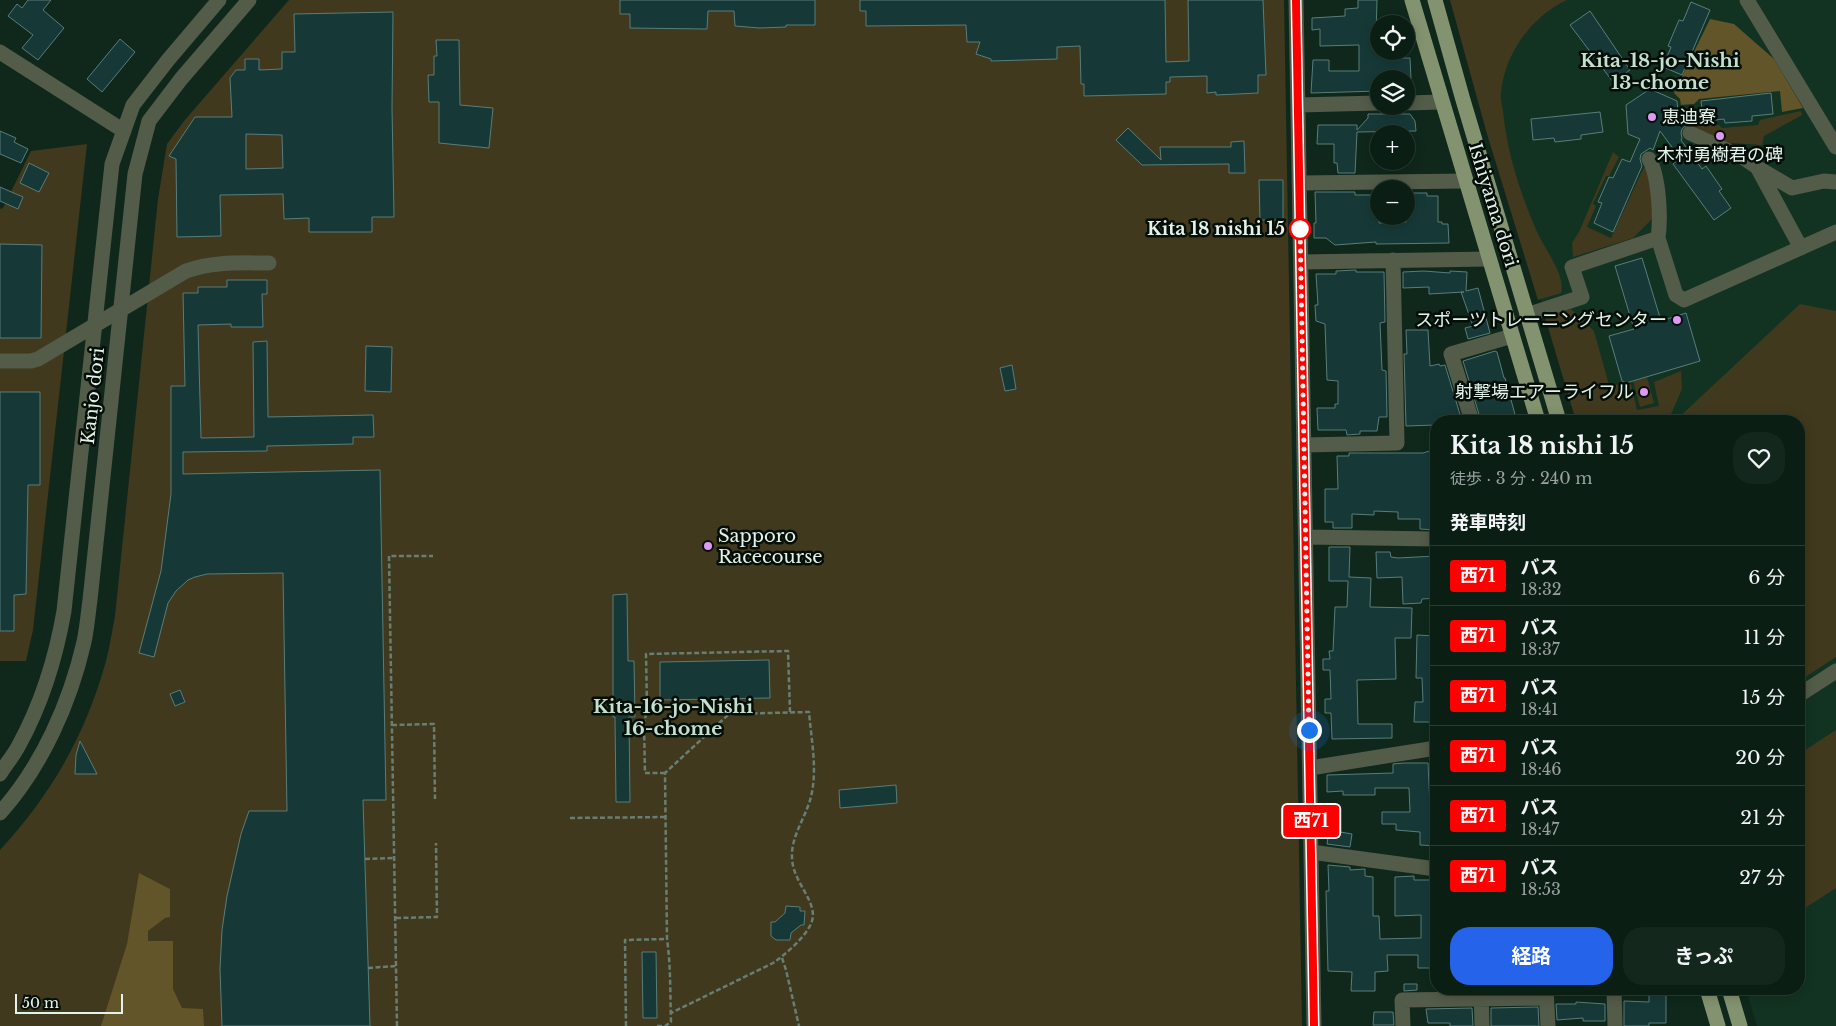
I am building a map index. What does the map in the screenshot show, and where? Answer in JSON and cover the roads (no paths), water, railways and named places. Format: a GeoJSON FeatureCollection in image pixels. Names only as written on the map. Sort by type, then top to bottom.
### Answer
{"type":"FeatureCollection","features":[{"type":"Feature","properties":{"kind":"main road","name":"Ishiyama dori"},"geometry":{"type":"LineString","coordinates":[[1412,0],[1536,415]]}},
{"type":"Feature","properties":{"kind":"main road","name":"Ishiyama dori"},"geometry":{"type":"LineString","coordinates":[[1435,0],[1557,415]]}},
{"type":"Feature","properties":{"kind":"main road"},"geometry":{"type":"LineString","coordinates":[[1709,995],[1718,1026]]}},
{"type":"Feature","properties":{"kind":"main road"},"geometry":{"type":"LineString","coordinates":[[1731,995],[1740,1026]]}},
{"type":"Feature","properties":{"kind":"street","name":"Kanjo dori"},"geometry":{"type":"LineString","coordinates":[[0,774],[19,746],[33,717],[50,673],[59,640],[65,601],[112,164],[133,105],[219,0]]}},
{"type":"Feature","properties":{"kind":"street","name":"Kanjo dori"},"geometry":{"type":"LineString","coordinates":[[0,813],[31,772],[54,728],[72,683],[84,642],[90,600],[134,174],[149,121],[181,79],[249,0]]}},
{"type":"Feature","properties":{"kind":"street"},"geometry":{"type":"LineString","coordinates":[[1296,0],[1314,1026]]}},
{"type":"Feature","properties":{"kind":"street"},"geometry":{"type":"LineString","coordinates":[[1747,0],[1836,147]]}},
{"type":"Feature","properties":{"kind":"street"},"geometry":{"type":"LineString","coordinates":[[0,52],[124,131]]}},
{"type":"Feature","properties":{"kind":"street"},"geometry":{"type":"LineString","coordinates":[[1415,103],[1442,102]]}},
{"type":"Feature","properties":{"kind":"street"},"geometry":{"type":"LineString","coordinates":[[1298,105],[1370,103]]}},
{"type":"Feature","properties":{"kind":"street"},"geometry":{"type":"LineString","coordinates":[[1690,133],[1744,158],[1792,188],[1824,182],[1836,182]]}},
{"type":"Feature","properties":{"kind":"street"},"geometry":{"type":"LineString","coordinates":[[1649,158],[1654,167],[1660,223],[1658,238],[1676,295],[1684,300],[1836,232]]}},
{"type":"Feature","properties":{"kind":"street"},"geometry":{"type":"LineString","coordinates":[[1757,167],[1801,248]]}},
{"type":"Feature","properties":{"kind":"street"},"geometry":{"type":"LineString","coordinates":[[1299,183],[1466,181]]}},
{"type":"Feature","properties":{"kind":"street"},"geometry":{"type":"LineString","coordinates":[[1528,315],[1582,297],[1572,267],[1658,238]]}},
{"type":"Feature","properties":{"kind":"street"},"geometry":{"type":"LineString","coordinates":[[1301,262],[1489,259]]}},
{"type":"Feature","properties":{"kind":"street"},"geometry":{"type":"LineString","coordinates":[[1304,445],[1398,444],[1393,260]]}},
{"type":"Feature","properties":{"kind":"street"},"geometry":{"type":"LineString","coordinates":[[0,361],[31,362],[38,359],[186,271],[213,264],[269,263]]}},
{"type":"Feature","properties":{"kind":"street"},"geometry":{"type":"LineString","coordinates":[[1470,415],[1452,354],[1512,336]]}},
{"type":"Feature","properties":{"kind":"street"},"geometry":{"type":"LineString","coordinates":[[1306,537],[1430,539]]}},
{"type":"Feature","properties":{"kind":"street"},"geometry":{"type":"LineString","coordinates":[[1805,691],[1836,672]]}},
{"type":"Feature","properties":{"kind":"street"},"geometry":{"type":"LineString","coordinates":[[1310,768],[1430,749]]}},
{"type":"Feature","properties":{"kind":"street"},"geometry":{"type":"LineString","coordinates":[[1311,852],[1430,868]]}},
{"type":"Feature","properties":{"kind":"street"},"geometry":{"type":"LineString","coordinates":[[1403,1026],[1402,1000],[1468,995]]}},
{"type":"Feature","properties":{"kind":"street"},"geometry":{"type":"LineString","coordinates":[[1481,995],[1482,1026]]}},
{"type":"Feature","properties":{"kind":"street"},"geometry":{"type":"LineString","coordinates":[[1546,995],[1548,1026]]}},
{"type":"Feature","properties":{"kind":"street"},"geometry":{"type":"LineString","coordinates":[[1614,995],[1615,1026]]}},
{"type":"Feature","properties":{"kind":"place","name":"恵迪寮"},"geometry":{"type":"Point","coordinates":[1652,117]}},
{"type":"Feature","properties":{"kind":"place","name":"木村勇樹君の碑"},"geometry":{"type":"Point","coordinates":[1720,136]}},
{"type":"Feature","properties":{"kind":"place","name":"Kita 18 nishi 15"},"geometry":{"type":"Point","coordinates":[1300,229]}},
{"type":"Feature","properties":{"kind":"place","name":"スポーツトレーニングセンター"},"geometry":{"type":"Point","coordinates":[1677,320]}},
{"type":"Feature","properties":{"kind":"place","name":"射撃場エアーライフル"},"geometry":{"type":"Point","coordinates":[1644,392]}},
{"type":"Feature","properties":{"kind":"place","name":"Sapporo Racecourse"},"geometry":{"type":"Point","coordinates":[708,546]}},
{"type":"Feature","properties":{"kind":"district","name":"Kita-18-jo-Nishi 13-chome"},"geometry":{"type":"Point","coordinates":[1660,71]}},
{"type":"Feature","properties":{"kind":"district","name":"Kita-16-jo-Nishi 16-chome"},"geometry":{"type":"Point","coordinates":[673,717]}}]}
